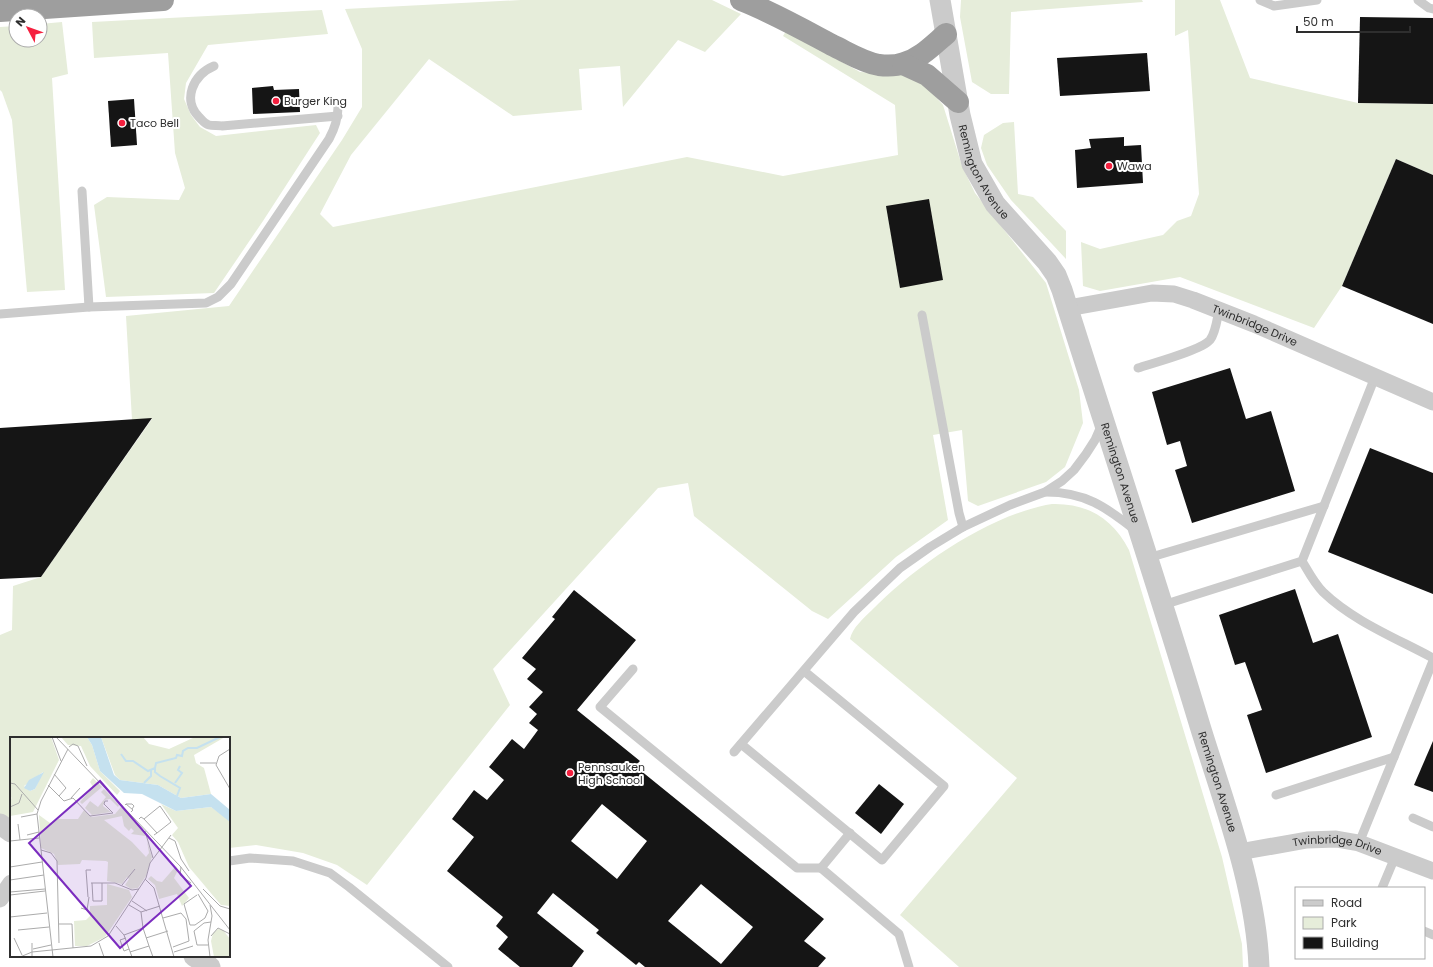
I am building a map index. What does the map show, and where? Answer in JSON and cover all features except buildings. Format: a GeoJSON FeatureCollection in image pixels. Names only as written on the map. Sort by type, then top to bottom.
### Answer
{"type":"FeatureCollection","features":[{"type":"Feature","properties":{"kind":"highway"},"geometry":{"type":"LineString","coordinates":[[0,11],[163,0]]}},
{"type":"Feature","properties":{"kind":"highway"},"geometry":{"type":"LineString","coordinates":[[741,0],[858,58],[879,65],[891,66],[903,64],[921,55],[946,34]]}},
{"type":"Feature","properties":{"kind":"highway"},"geometry":{"type":"LineString","coordinates":[[903,64],[926,75],[958,102]]}},
{"type":"Feature","properties":{"kind":"street","name":"Remington Avenue"},"geometry":{"type":"LineString","coordinates":[[940,0],[958,102],[972,164],[995,204],[1047,262],[1056,275],[1068,308],[1163,605],[1239,852],[1250,898],[1258,942],[1259,967]]}},
{"type":"Feature","properties":{"kind":"street","name":"Twinbridge Drive"},"geometry":{"type":"LineString","coordinates":[[1068,308],[1152,293],[1174,294],[1219,310],[1433,402]]}},
{"type":"Feature","properties":{"kind":"street"},"geometry":{"type":"LineString","coordinates":[[0,824],[10,831]]}},
{"type":"Feature","properties":{"kind":"street","name":"Twinbridge Drive"},"geometry":{"type":"LineString","coordinates":[[1239,852],[1307,840],[1336,839],[1359,843],[1433,871]]}},
{"type":"Feature","properties":{"kind":"street"},"geometry":{"type":"LineString","coordinates":[[0,899],[10,884]]}},
{"type":"Feature","properties":{"kind":"street"},"geometry":{"type":"LineString","coordinates":[[195,957],[210,967]]}},
{"type":"Feature","properties":{"kind":"lane"},"geometry":{"type":"LineString","coordinates":[[1260,0],[1274,6],[1317,0]]}},
{"type":"Feature","properties":{"kind":"lane"},"geometry":{"type":"LineString","coordinates":[[1418,0],[1429,8],[1433,9]]}},
{"type":"Feature","properties":{"kind":"lane"},"geometry":{"type":"LineString","coordinates":[[0,314],[89,307],[206,303],[218,297],[231,284],[329,138],[336,126],[338,111],[222,126],[208,125],[196,114],[191,105],[190,94],[197,78],[214,66]]}},
{"type":"Feature","properties":{"kind":"lane"},"geometry":{"type":"LineString","coordinates":[[82,191],[89,307]]}},
{"type":"Feature","properties":{"kind":"lane"},"geometry":{"type":"LineString","coordinates":[[1138,368],[1201,347],[1210,340],[1215,329],[1219,310]]}},
{"type":"Feature","properties":{"kind":"lane"},"geometry":{"type":"LineString","coordinates":[[922,315],[959,513],[963,527]]}},
{"type":"Feature","properties":{"kind":"lane"},"geometry":{"type":"LineString","coordinates":[[1302,561],[1375,377]]}},
{"type":"Feature","properties":{"kind":"lane"},"geometry":{"type":"LineString","coordinates":[[734,752],[854,612],[900,568],[930,546],[963,527],[1010,505],[1045,492],[1062,481],[1074,470],[1086,454],[1095,440],[1104,419]]}},
{"type":"Feature","properties":{"kind":"lane"},"geometry":{"type":"LineString","coordinates":[[1045,492],[1061,492],[1087,499],[1103,506],[1140,534]]}},
{"type":"Feature","properties":{"kind":"lane"},"geometry":{"type":"LineString","coordinates":[[1148,558],[1324,506]]}},
{"type":"Feature","properties":{"kind":"lane"},"geometry":{"type":"LineString","coordinates":[[1163,605],[1302,561]]}},
{"type":"Feature","properties":{"kind":"lane"},"geometry":{"type":"LineString","coordinates":[[1302,561],[1322,590],[1341,608],[1366,623],[1433,658]]}},
{"type":"Feature","properties":{"kind":"lane"},"geometry":{"type":"LineString","coordinates":[[1359,843],[1433,661]]}},
{"type":"Feature","properties":{"kind":"lane"},"geometry":{"type":"LineString","coordinates":[[633,669],[600,707],[797,868],[821,868],[900,934],[909,967]]}},
{"type":"Feature","properties":{"kind":"lane"},"geometry":{"type":"LineString","coordinates":[[741,744],[882,860],[944,786],[804,671]]}},
{"type":"Feature","properties":{"kind":"lane"},"geometry":{"type":"LineString","coordinates":[[1276,795],[1394,757]]}},
{"type":"Feature","properties":{"kind":"lane"},"geometry":{"type":"LineString","coordinates":[[1413,818],[1433,827]]}},
{"type":"Feature","properties":{"kind":"lane"},"geometry":{"type":"LineString","coordinates":[[821,868],[850,834]]}},
{"type":"Feature","properties":{"kind":"lane"},"geometry":{"type":"LineString","coordinates":[[1382,887],[1395,857]]}},
{"type":"Feature","properties":{"kind":"lane"},"geometry":{"type":"LineString","coordinates":[[230,861],[250,858],[293,860],[330,873],[350,887],[448,967]]}},
{"type":"Feature","properties":{"kind":"green space"},"geometry":{"type":"Polygon","coordinates":[[[521,0],[712,0],[741,14],[705,52],[678,40],[623,107],[620,66],[579,69],[582,110],[513,116],[429,59],[351,155],[320,214],[333,227],[687,157],[783,176],[898,155],[895,105],[783,36],[786,31],[860,72],[905,75],[925,85],[943,105],[962,166],[975,193],[1046,283],[1079,390],[1083,423],[1065,467],[1046,482],[978,506],[968,501],[962,430],[933,435],[948,520],[896,557],[828,619],[812,611],[694,516],[688,483],[658,488],[493,669],[510,705],[367,885],[337,865],[303,853],[256,845],[230,848],[230,737],[10,737],[10,830],[0,823],[0,635],[12,630],[13,586],[41,577],[152,419],[132,420],[126,316],[229,306],[342,140],[362,107],[362,49],[345,9],[521,0]]]}},
{"type":"Feature","properties":{"kind":"green space"},"geometry":{"type":"Polygon","coordinates":[[[961,0],[1142,0],[1143,2],[1011,12],[1009,94],[991,94],[972,82],[960,17],[961,0]]]}},
{"type":"Feature","properties":{"kind":"green space"},"geometry":{"type":"Polygon","coordinates":[[[1175,0],[1220,0],[1250,78],[1358,103],[1433,104],[1433,175],[1396,159],[1342,286],[1314,328],[1180,277],[1100,291],[1083,286],[1081,242],[1100,249],[1163,235],[1177,221],[1191,216],[1199,194],[1188,30],[1175,36],[1175,0]]]}},
{"type":"Feature","properties":{"kind":"green space"},"geometry":{"type":"Polygon","coordinates":[[[322,10],[328,34],[208,45],[186,83],[184,99],[191,115],[200,127],[216,136],[316,125],[320,133],[214,293],[106,297],[94,205],[107,197],[179,200],[185,188],[175,153],[168,53],[94,58],[92,22],[322,10]]]}},
{"type":"Feature","properties":{"kind":"green space"},"geometry":{"type":"Polygon","coordinates":[[[62,22],[68,74],[52,78],[65,290],[27,292],[12,120],[0,90],[0,27],[8,26],[8,48],[48,48],[48,23],[62,22]]]}},
{"type":"Feature","properties":{"kind":"green space"},"geometry":{"type":"Polygon","coordinates":[[[1014,122],[1018,194],[1033,197],[1066,231],[1066,259],[1011,200],[987,165],[981,148],[984,135],[1003,123],[1014,122]]]}},
{"type":"Feature","properties":{"kind":"green space"},"geometry":{"type":"Polygon","coordinates":[[[1052,504],[1077,506],[1098,515],[1123,539],[1129,550],[1222,857],[1242,944],[1243,967],[959,967],[900,915],[1017,778],[850,639],[851,635],[865,616],[890,593],[910,576],[955,544],[979,530],[1004,519],[1028,510],[1052,504]]]}},
{"type":"Feature","properties":{"kind":"place","name":"Burger King"},"geometry":{"type":"Point","coordinates":[276,101]}},
{"type":"Feature","properties":{"kind":"place","name":"Taco Bell"},"geometry":{"type":"Point","coordinates":[122,123]}},
{"type":"Feature","properties":{"kind":"place","name":"Wawa"},"geometry":{"type":"Point","coordinates":[1109,166]}},
{"type":"Feature","properties":{"kind":"place","name":"Pennsauken High School"},"geometry":{"type":"Point","coordinates":[570,773]}}]}
